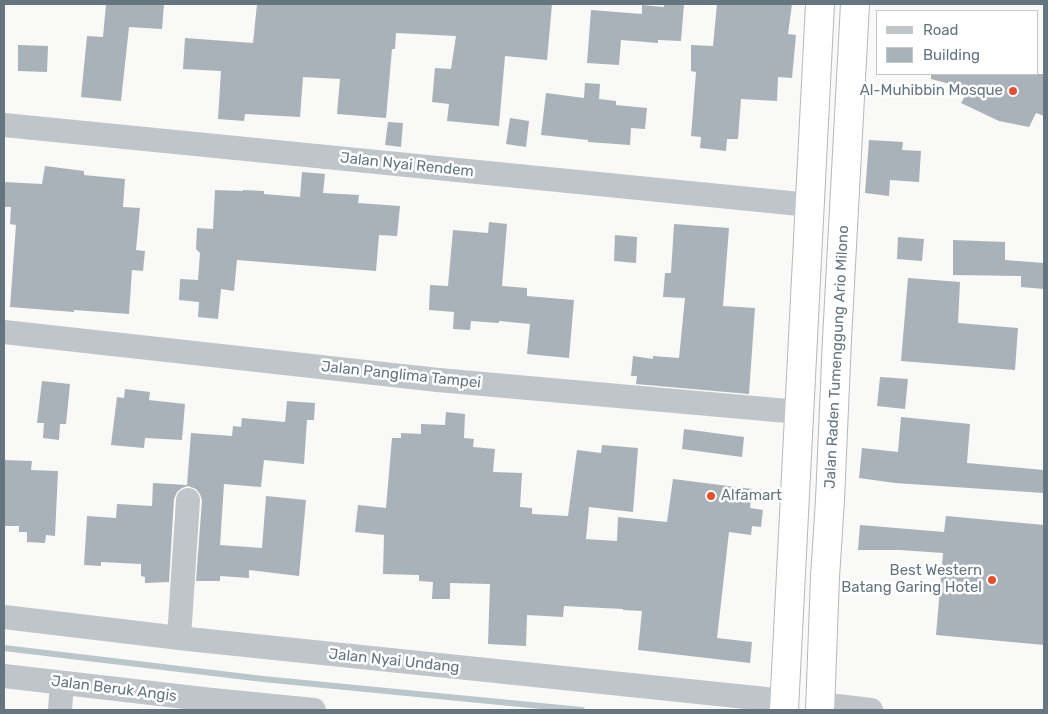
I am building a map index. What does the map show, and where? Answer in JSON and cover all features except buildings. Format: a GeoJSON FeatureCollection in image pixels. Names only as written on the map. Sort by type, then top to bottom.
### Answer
{"type":"FeatureCollection","features":[{"type":"Feature","properties":{"kind":"highway"},"geometry":{"type":"LineString","coordinates":[[784,705],[820,4]]}},
{"type":"Feature","properties":{"kind":"highway","name":"Jalan Raden Tumenggung Ario Milono"},"geometry":{"type":"LineString","coordinates":[[820,707],[855,4]]}},
{"type":"Feature","properties":{"kind":"highway"},"geometry":{"type":"LineString","coordinates":[[794,498],[830,500]]}},
{"type":"Feature","properties":{"kind":"street","name":"Jalan Nyai Rendem"},"geometry":{"type":"LineString","coordinates":[[4,125],[810,205]]}},
{"type":"Feature","properties":{"kind":"street","name":"Jalan Panglima Tampei"},"geometry":{"type":"LineString","coordinates":[[4,332],[438,380],[799,412]]}},
{"type":"Feature","properties":{"kind":"street"},"geometry":{"type":"LineString","coordinates":[[179,638],[188,500]]}},
{"type":"Feature","properties":{"kind":"street","name":"Jalan Nyai Undang"},"geometry":{"type":"LineString","coordinates":[[4,617],[784,705]]}},
{"type":"Feature","properties":{"kind":"street","name":"Jalan Beruk Angis"},"geometry":{"type":"LineString","coordinates":[[4,676],[314,710]]}},
{"type":"Feature","properties":{"kind":"street"},"geometry":{"type":"LineString","coordinates":[[60,710],[62,682]]}},
{"type":"Feature","properties":{"kind":"street"},"geometry":{"type":"LineString","coordinates":[[820,707],[871,710]]}},
{"type":"Feature","properties":{"kind":"waterway"},"geometry":{"type":"LineString","coordinates":[[4,648],[263,679],[582,710]]}},
{"type":"Feature","properties":{"kind":"place","name":"Al-Muhibbin Mosque"},"geometry":{"type":"Point","coordinates":[1013,91]}},
{"type":"Feature","properties":{"kind":"place","name":"Alfamart"},"geometry":{"type":"Point","coordinates":[711,496]}},
{"type":"Feature","properties":{"kind":"place","name":"Best Western Batang Garing Hotel"},"geometry":{"type":"Point","coordinates":[992,580]}}]}
